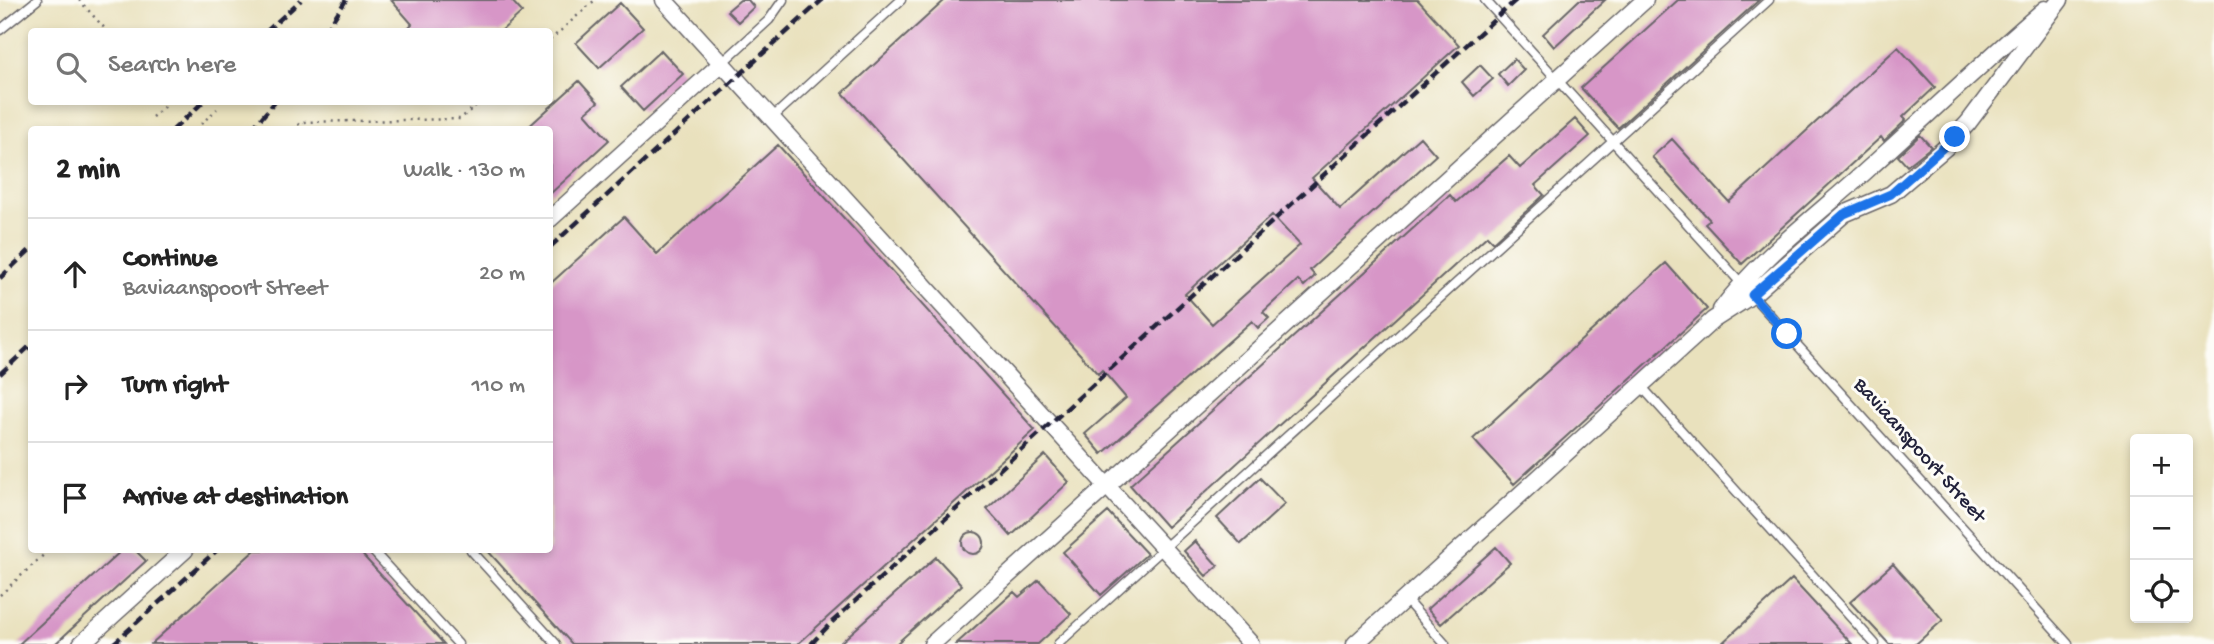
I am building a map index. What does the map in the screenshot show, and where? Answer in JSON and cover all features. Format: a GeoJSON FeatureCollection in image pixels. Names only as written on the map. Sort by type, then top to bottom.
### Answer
{"type":"FeatureCollection","features":[{"type":"Feature","properties":{"kind":"street"},"geometry":{"type":"LineString","coordinates":[[664,0],[1251,644]]}},
{"type":"Feature","properties":{"kind":"street"},"geometry":{"type":"LineString","coordinates":[[932,644],[1645,0]]}},
{"type":"Feature","properties":{"kind":"street"},"geometry":{"type":"LineString","coordinates":[[1747,289],[1844,214],[1891,194],[1945,148],[1968,122],[2058,0]]}},
{"type":"Feature","properties":{"kind":"street"},"geometry":{"type":"LineString","coordinates":[[1355,644],[1747,289],[1986,59],[2058,0]]}},
{"type":"Feature","properties":{"kind":"street"},"geometry":{"type":"LineString","coordinates":[[553,216],[722,63]]}},
{"type":"Feature","properties":{"kind":"street"},"geometry":{"type":"LineString","coordinates":[[81,644],[182,553]]}},
{"type":"Feature","properties":{"kind":"lane"},"geometry":{"type":"LineString","coordinates":[[0,30],[37,0]]}},
{"type":"Feature","properties":{"kind":"lane"},"geometry":{"type":"LineString","coordinates":[[722,63],[769,20],[783,0]]}},
{"type":"Feature","properties":{"kind":"lane"},"geometry":{"type":"LineString","coordinates":[[772,118],[901,0]]}},
{"type":"Feature","properties":{"kind":"lane","name":"Baviaanspoort Street"},"geometry":{"type":"LineString","coordinates":[[1485,0],[2068,644]]}},
{"type":"Feature","properties":{"kind":"lane"},"geometry":{"type":"LineString","coordinates":[[1058,644],[1769,0]]}},
{"type":"Feature","properties":{"kind":"lane"},"geometry":{"type":"LineString","coordinates":[[1641,386],[1875,644]]}},
{"type":"Feature","properties":{"kind":"lane"},"geometry":{"type":"LineString","coordinates":[[375,553],[458,644]]}},
{"type":"Feature","properties":{"kind":"lane"},"geometry":{"type":"LineString","coordinates":[[474,553],[556,644]]}},
{"type":"Feature","properties":{"kind":"lane"},"geometry":{"type":"LineString","coordinates":[[1405,599],[1445,644]]}},
{"type":"Feature","properties":{"kind":"path"},"geometry":{"type":"LineString","coordinates":[[79,0],[104,28]]}},
{"type":"Feature","properties":{"kind":"path"},"geometry":{"type":"LineString","coordinates":[[553,37],[595,0]]}},
{"type":"Feature","properties":{"kind":"path"},"geometry":{"type":"LineString","coordinates":[[152,117],[166,105]]}},
{"type":"Feature","properties":{"kind":"path"},"geometry":{"type":"LineString","coordinates":[[296,126],[300,122],[460,119],[476,105]]}},
{"type":"Feature","properties":{"kind":"path"},"geometry":{"type":"LineString","coordinates":[[201,124],[217,109]]}},
{"type":"Feature","properties":{"kind":"path"},"geometry":{"type":"LineString","coordinates":[[0,595],[46,553]]}},
{"type":"Feature","properties":{"kind":"building"},"geometry":{"type":"Polygon","coordinates":[[[391,0],[511,0],[522,12],[504,28],[408,28],[412,24],[391,0]]]}},
{"type":"Feature","properties":{"kind":"building"},"geometry":{"type":"Polygon","coordinates":[[[740,0],[748,0],[754,7],[738,22],[727,11],[740,0]]]}},
{"type":"Feature","properties":{"kind":"building"},"geometry":{"type":"Polygon","coordinates":[[[945,0],[1418,0],[1459,45],[1312,178],[1340,209],[1420,137],[1436,155],[1310,270],[1315,276],[1304,286],[1298,280],[1263,312],[1269,318],[1258,328],[1252,321],[1102,454],[1085,434],[1126,398],[1102,370],[1098,374],[843,93],[945,0]],[[1272,215],[1185,294],[1212,324],[1300,245],[1272,215]]]}},
{"type":"Feature","properties":{"kind":"building"},"geometry":{"type":"Polygon","coordinates":[[[1579,0],[1605,0],[1554,47],[1543,34],[1579,0]]]}},
{"type":"Feature","properties":{"kind":"building"},"geometry":{"type":"Polygon","coordinates":[[[1678,0],[1759,0],[1618,128],[1581,88],[1678,0]]]}},
{"type":"Feature","properties":{"kind":"building"},"geometry":{"type":"Polygon","coordinates":[[[620,3],[643,28],[599,68],[576,43],[620,3]]]}},
{"type":"Feature","properties":{"kind":"building"},"geometry":{"type":"Polygon","coordinates":[[[1898,47],[1935,87],[1903,117],[1906,120],[1884,141],[1881,137],[1742,264],[1705,224],[1710,220],[1652,157],[1672,139],[1729,202],[1898,47]]]}},
{"type":"Feature","properties":{"kind":"building"},"geometry":{"type":"Polygon","coordinates":[[[661,50],[683,74],[643,111],[621,87],[661,50]]]}},
{"type":"Feature","properties":{"kind":"building"},"geometry":{"type":"Polygon","coordinates":[[[1514,59],[1524,70],[1508,86],[1498,74],[1514,59]]]}},
{"type":"Feature","properties":{"kind":"building"},"geometry":{"type":"Polygon","coordinates":[[[1480,65],[1493,79],[1474,96],[1462,82],[1480,65]]]}},
{"type":"Feature","properties":{"kind":"building"},"geometry":{"type":"Polygon","coordinates":[[[579,81],[598,102],[585,113],[609,140],[553,191],[553,126],[529,126],[579,81]]]}},
{"type":"Feature","properties":{"kind":"building"},"geometry":{"type":"Polygon","coordinates":[[[1575,119],[1590,136],[1535,185],[1544,195],[1493,242],[1487,236],[1167,527],[1130,485],[1450,195],[1456,202],[1509,156],[1520,168],[1575,119]]]}},
{"type":"Feature","properties":{"kind":"building"},"geometry":{"type":"Polygon","coordinates":[[[1920,135],[1931,147],[1907,166],[1898,156],[1920,135]]]}},
{"type":"Feature","properties":{"kind":"building"},"geometry":{"type":"Polygon","coordinates":[[[778,145],[1035,430],[798,644],[572,644],[490,553],[553,553],[553,281],[624,217],[657,254],[778,145]]]}},
{"type":"Feature","properties":{"kind":"building"},"geometry":{"type":"Polygon","coordinates":[[[1666,263],[1707,309],[1514,484],[1473,439],[1666,263]]]}},
{"type":"Feature","properties":{"kind":"building"},"geometry":{"type":"Polygon","coordinates":[[[1045,455],[1069,482],[1011,536],[987,509],[1045,455]]]}},
{"type":"Feature","properties":{"kind":"building"},"geometry":{"type":"Polygon","coordinates":[[[1260,478],[1285,504],[1241,544],[1217,518],[1260,478]]]}},
{"type":"Feature","properties":{"kind":"building"},"geometry":{"type":"Polygon","coordinates":[[[1108,512],[1147,554],[1101,595],[1063,552],[1108,512]]]}},
{"type":"Feature","properties":{"kind":"building"},"geometry":{"type":"Polygon","coordinates":[[[969,532],[977,532],[984,539],[984,547],[977,554],[969,554],[962,547],[962,539],[969,532]]]}},
{"type":"Feature","properties":{"kind":"building"},"geometry":{"type":"Polygon","coordinates":[[[1195,541],[1218,566],[1206,576],[1184,551],[1195,541]]]}},
{"type":"Feature","properties":{"kind":"building"},"geometry":{"type":"Polygon","coordinates":[[[1496,547],[1510,563],[1441,624],[1427,609],[1496,547]]]}},
{"type":"Feature","properties":{"kind":"building"},"geometry":{"type":"Polygon","coordinates":[[[119,553],[138,553],[146,561],[55,644],[19,644],[119,553]]]}},
{"type":"Feature","properties":{"kind":"building"},"geometry":{"type":"Polygon","coordinates":[[[252,553],[361,553],[444,644],[151,644],[252,553]]]}},
{"type":"Feature","properties":{"kind":"building"},"geometry":{"type":"Polygon","coordinates":[[[936,557],[962,585],[896,644],[839,644],[936,557]]]}},
{"type":"Feature","properties":{"kind":"building"},"geometry":{"type":"Polygon","coordinates":[[[1893,564],[1943,620],[1916,644],[1889,644],[1850,602],[1893,564]]]}},
{"type":"Feature","properties":{"kind":"building"},"geometry":{"type":"Polygon","coordinates":[[[1792,579],[1852,644],[1721,644],[1792,579]]]}},
{"type":"Feature","properties":{"kind":"building"},"geometry":{"type":"Polygon","coordinates":[[[1039,580],[1071,614],[1038,644],[956,644],[1014,592],[1019,597],[1039,580]]]}},
{"type":"Feature","properties":{"kind":"railway"},"geometry":{"type":"LineString","coordinates":[[270,28],[301,0]]}},
{"type":"Feature","properties":{"kind":"railway"},"geometry":{"type":"LineString","coordinates":[[328,28],[346,0]]}},
{"type":"Feature","properties":{"kind":"railway"},"geometry":{"type":"LineString","coordinates":[[553,244],[822,0]]}},
{"type":"Feature","properties":{"kind":"railway"},"geometry":{"type":"LineString","coordinates":[[811,644],[1516,0]]}},
{"type":"Feature","properties":{"kind":"railway"},"geometry":{"type":"LineString","coordinates":[[177,126],[200,105]]}},
{"type":"Feature","properties":{"kind":"railway"},"geometry":{"type":"LineString","coordinates":[[254,126],[272,105]]}},
{"type":"Feature","properties":{"kind":"railway"},"geometry":{"type":"LineString","coordinates":[[0,278],[28,252]]}},
{"type":"Feature","properties":{"kind":"railway"},"geometry":{"type":"LineString","coordinates":[[0,374],[28,348]]}},
{"type":"Feature","properties":{"kind":"railway"},"geometry":{"type":"LineString","coordinates":[[113,644],[214,553]]}},
{"type":"Feature","properties":{"kind":"route"},"geometry":{"type":"LineString","coordinates":[[1787,334],[1752,295],[1833,222],[1855,207],[1891,194],[1955,137]]}}]}
